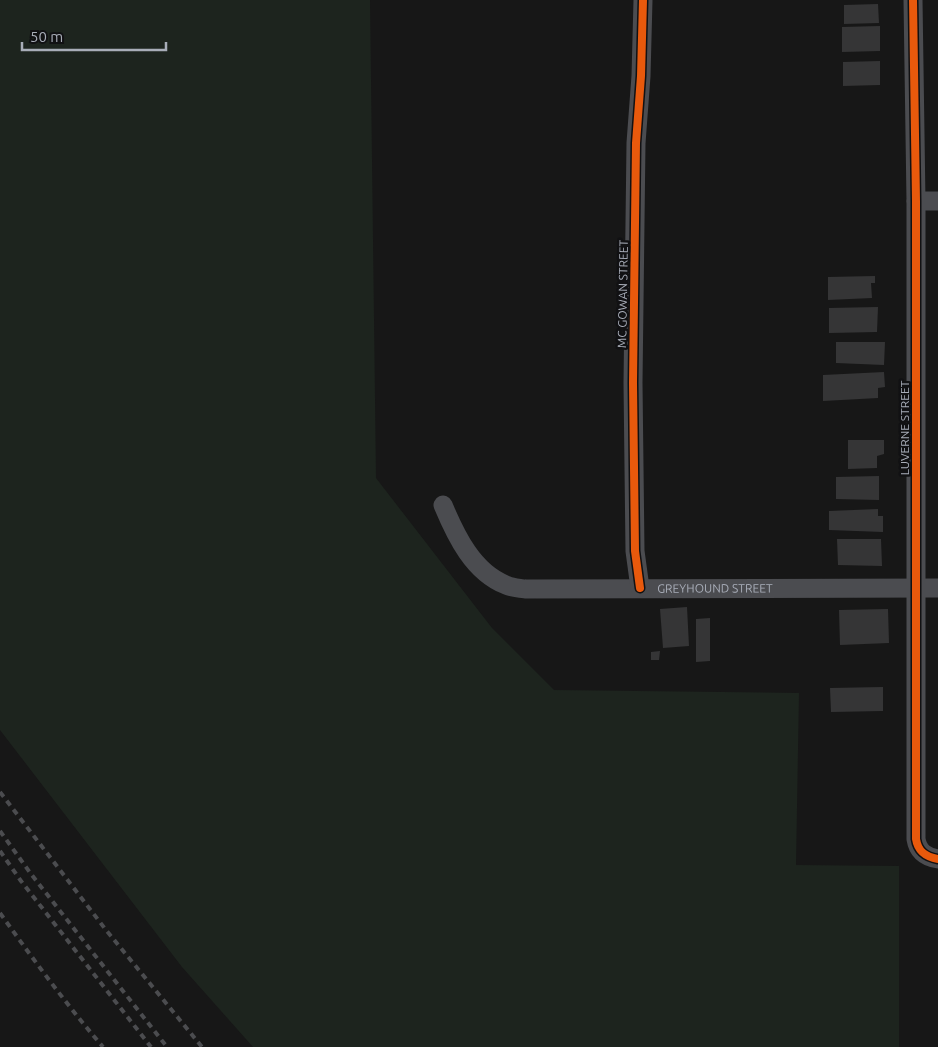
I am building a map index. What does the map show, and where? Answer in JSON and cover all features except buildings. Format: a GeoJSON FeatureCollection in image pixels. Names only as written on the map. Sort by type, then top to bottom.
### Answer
{"type":"FeatureCollection","features":[{"type":"Feature","properties":{"kind":"street","name":"MC GOWAN STREET"},"geometry":{"type":"LineString","coordinates":[[640,588],[635,551],[633,383],[636,143],[641,76],[643,0]]}},
{"type":"Feature","properties":{"kind":"street","name":"LUVERNE STREET"},"geometry":{"type":"LineString","coordinates":[[913,0],[916,201],[916,845],[930,857]]}},
{"type":"Feature","properties":{"kind":"street"},"geometry":{"type":"LineString","coordinates":[[916,201],[938,201]]}},
{"type":"Feature","properties":{"kind":"street","name":"GREYHOUND STREET"},"geometry":{"type":"LineString","coordinates":[[443,505],[453,528],[473,560],[489,576],[507,586],[526,589],[938,588]]}},
{"type":"Feature","properties":{"kind":"shaded area"},"geometry":{"type":"Polygon","coordinates":[[[0,0],[370,0],[376,478],[492,628],[554,690],[799,693],[796,865],[899,866],[899,1047],[253,1047],[182,967],[0,730],[0,0]]]}},
{"type":"Feature","properties":{"kind":"railway"},"geometry":{"type":"LineString","coordinates":[[0,792],[106,930],[202,1047]]}},
{"type":"Feature","properties":{"kind":"railway"},"geometry":{"type":"LineString","coordinates":[[0,831],[31,874],[167,1047]]}},
{"type":"Feature","properties":{"kind":"railway"},"geometry":{"type":"LineString","coordinates":[[0,851],[21,881],[151,1047]]}},
{"type":"Feature","properties":{"kind":"railway"},"geometry":{"type":"LineString","coordinates":[[0,913],[50,981],[103,1047]]}},
{"type":"Feature","properties":{"kind":"cycle path"},"geometry":{"type":"LineString","coordinates":[[640,588],[635,551],[633,383],[636,143],[641,76],[643,0]]}},
{"type":"Feature","properties":{"kind":"cycle path"},"geometry":{"type":"LineString","coordinates":[[913,0],[916,201],[916,839],[923,853],[938,859]]}}]}
